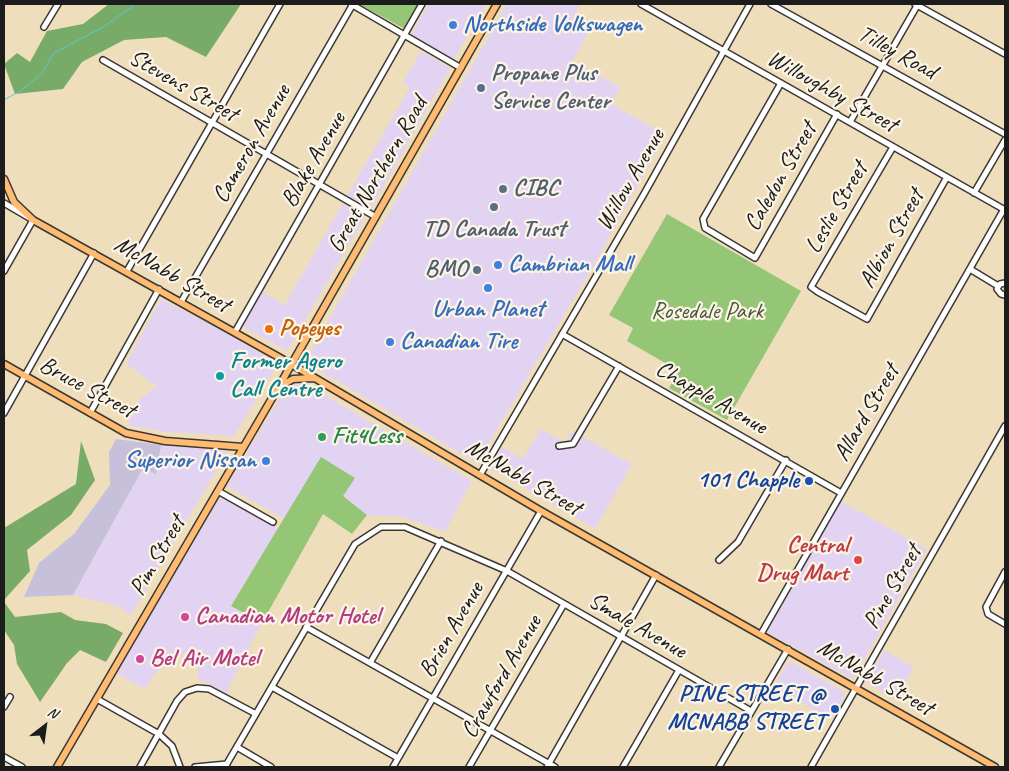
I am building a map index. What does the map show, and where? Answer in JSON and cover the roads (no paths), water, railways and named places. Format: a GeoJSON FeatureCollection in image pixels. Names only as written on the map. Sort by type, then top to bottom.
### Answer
{"type":"FeatureCollection","features":[{"type":"Feature","properties":{"kind":"main road","name":"Great Northern Road"},"geometry":{"type":"LineString","coordinates":[[291,364],[497,4]]}},
{"type":"Feature","properties":{"kind":"main road","name":"McNabb Street"},"geometry":{"type":"LineString","coordinates":[[4,179],[14,202],[33,220],[235,332],[541,511],[995,767]]}},
{"type":"Feature","properties":{"kind":"main road","name":"Bruce Street"},"geometry":{"type":"LineString","coordinates":[[4,364],[110,426],[143,438],[244,447]]}},
{"type":"Feature","properties":{"kind":"main road","name":"Pim Street"},"geometry":{"type":"LineString","coordinates":[[57,767],[291,364]]}},
{"type":"Feature","properties":{"kind":"main road"},"geometry":{"type":"LineString","coordinates":[[278,388],[293,379],[315,378]]}},
{"type":"Feature","properties":{"kind":"street"},"geometry":{"type":"LineString","coordinates":[[44,27],[58,4]]}},
{"type":"Feature","properties":{"kind":"street"},"geometry":{"type":"LineString","coordinates":[[127,271],[280,4]]}},
{"type":"Feature","properties":{"kind":"street"},"geometry":{"type":"LineString","coordinates":[[352,4],[461,68]]}},
{"type":"Feature","properties":{"kind":"street","name":"Cameron Avenue"},"geometry":{"type":"LineString","coordinates":[[181,302],[352,4]]}},
{"type":"Feature","properties":{"kind":"street","name":"Blake Avenue"},"geometry":{"type":"LineString","coordinates":[[235,332],[422,4]]}},
{"type":"Feature","properties":{"kind":"street","name":"Willoughby Street"},"geometry":{"type":"LineString","coordinates":[[641,4],[1004,210]]}},
{"type":"Feature","properties":{"kind":"street","name":"Willow Avenue"},"geometry":{"type":"LineString","coordinates":[[480,475],[750,4]]}},
{"type":"Feature","properties":{"kind":"street","name":"Tilley Road"},"geometry":{"type":"LineString","coordinates":[[770,4],[1005,134]]}},
{"type":"Feature","properties":{"kind":"street"},"geometry":{"type":"LineString","coordinates":[[850,122],[916,4],[1005,54]]}},
{"type":"Feature","properties":{"kind":"street","name":"Stevens Street"},"geometry":{"type":"LineString","coordinates":[[103,60],[376,216]]}},
{"type":"Feature","properties":{"kind":"street","name":"Caledon Street"},"geometry":{"type":"LineString","coordinates":[[781,83],[703,219],[705,228],[755,258],[837,114]]}},
{"type":"Feature","properties":{"kind":"street"},"geometry":{"type":"LineString","coordinates":[[974,192],[1005,140]]}},
{"type":"Feature","properties":{"kind":"street","name":"Leslie Street"},"geometry":{"type":"LineString","coordinates":[[867,319],[810,287],[893,146]]}},
{"type":"Feature","properties":{"kind":"street","name":"Albion Street"},"geometry":{"type":"LineString","coordinates":[[867,319],[947,177]]}},
{"type":"Feature","properties":{"kind":"street","name":"McNabb Street"},"geometry":{"type":"LineString","coordinates":[[4,203],[33,220]]}},
{"type":"Feature","properties":{"kind":"street","name":"Allard Street"},"geometry":{"type":"LineString","coordinates":[[761,634],[1004,210]]}},
{"type":"Feature","properties":{"kind":"street"},"geometry":{"type":"LineString","coordinates":[[4,271],[33,220]]}},
{"type":"Feature","properties":{"kind":"street"},"geometry":{"type":"LineString","coordinates":[[4,413],[94,253]]}},
{"type":"Feature","properties":{"kind":"street"},"geometry":{"type":"LineString","coordinates":[[970,269],[998,286]]}},
{"type":"Feature","properties":{"kind":"street"},"geometry":{"type":"LineString","coordinates":[[998,286],[1005,283]]}},
{"type":"Feature","properties":{"kind":"street"},"geometry":{"type":"LineString","coordinates":[[998,286],[999,293],[1005,295]]}},
{"type":"Feature","properties":{"kind":"street"},"geometry":{"type":"LineString","coordinates":[[90,413],[159,289]]}},
{"type":"Feature","properties":{"kind":"street","name":"Chapple Avenue"},"geometry":{"type":"LineString","coordinates":[[562,334],[841,493]]}},
{"type":"Feature","properties":{"kind":"street"},"geometry":{"type":"LineString","coordinates":[[559,446],[573,444],[619,366]]}},
{"type":"Feature","properties":{"kind":"street","name":"Pine Street"},"geometry":{"type":"LineString","coordinates":[[810,767],[1005,426]]}},
{"type":"Feature","properties":{"kind":"street"},"geometry":{"type":"LineString","coordinates":[[719,560],[738,542],[786,460]]}},
{"type":"Feature","properties":{"kind":"street"},"geometry":{"type":"LineString","coordinates":[[218,491],[273,522]]}},
{"type":"Feature","properties":{"kind":"street","name":"Brien Avenue"},"geometry":{"type":"LineString","coordinates":[[392,767],[541,511]]}},
{"type":"Feature","properties":{"kind":"street","name":"Smale Avenue"},"geometry":{"type":"LineString","coordinates":[[226,766],[355,544],[381,528],[389,527],[405,527],[507,571],[624,636],[751,711]]}},
{"type":"Feature","properties":{"kind":"street"},"geometry":{"type":"LineString","coordinates":[[370,663],[441,541]]}},
{"type":"Feature","properties":{"kind":"street"},"geometry":{"type":"LineString","coordinates":[[1005,572],[986,606],[988,614],[1005,624]]}},
{"type":"Feature","properties":{"kind":"street"},"geometry":{"type":"LineString","coordinates":[[306,627],[550,766],[624,636],[656,575]]}},
{"type":"Feature","properties":{"kind":"street","name":"Crawford Avenue"},"geometry":{"type":"LineString","coordinates":[[469,767],[564,604]]}},
{"type":"Feature","properties":{"kind":"street"},"geometry":{"type":"LineString","coordinates":[[719,767],[788,649]]}},
{"type":"Feature","properties":{"kind":"street"},"geometry":{"type":"LineString","coordinates":[[623,767],[679,670]]}},
{"type":"Feature","properties":{"kind":"street"},"geometry":{"type":"LineString","coordinates":[[272,687],[398,758]]}},
{"type":"Feature","properties":{"kind":"street"},"geometry":{"type":"LineString","coordinates":[[140,767],[177,701],[185,692],[197,688],[209,689],[256,714]]}},
{"type":"Feature","properties":{"kind":"street"},"geometry":{"type":"LineString","coordinates":[[4,707],[10,697]]}},
{"type":"Feature","properties":{"kind":"street"},"geometry":{"type":"LineString","coordinates":[[97,699],[159,734],[172,746],[180,767]]}},
{"type":"Feature","properties":{"kind":"street"},"geometry":{"type":"LineString","coordinates":[[237,747],[272,767]]}},
{"type":"Feature","properties":{"kind":"street"},"geometry":{"type":"LineString","coordinates":[[4,757],[22,767]]}},
{"type":"Feature","properties":{"kind":"street"},"geometry":{"type":"LineString","coordinates":[[194,767],[226,766]]}},
{"type":"Feature","properties":{"kind":"waterway"},"geometry":{"type":"LineString","coordinates":[[4,100],[22,90],[42,73],[54,53],[103,27],[136,4]]}},
{"type":"Feature","properties":{"kind":"place","name":"Northside Volkswagen"},"geometry":{"type":"Point","coordinates":[453,25]}},
{"type":"Feature","properties":{"kind":"place","name":"Propane Plus Service Center"},"geometry":{"type":"Point","coordinates":[481,88]}},
{"type":"Feature","properties":{"kind":"place","name":"CIBC"},"geometry":{"type":"Point","coordinates":[503,189]}},
{"type":"Feature","properties":{"kind":"place","name":"TD Canada Trust"},"geometry":{"type":"Point","coordinates":[494,207]}},
{"type":"Feature","properties":{"kind":"place","name":"Cambrian Mall"},"geometry":{"type":"Point","coordinates":[498,265]}},
{"type":"Feature","properties":{"kind":"place","name":"BMO"},"geometry":{"type":"Point","coordinates":[477,270]}},
{"type":"Feature","properties":{"kind":"place","name":"Urban Planet"},"geometry":{"type":"Point","coordinates":[488,288]}},
{"type":"Feature","properties":{"kind":"place","name":"Popeyes"},"geometry":{"type":"Point","coordinates":[269,329]}},
{"type":"Feature","properties":{"kind":"place","name":"Canadian Tire"},"geometry":{"type":"Point","coordinates":[390,342]}},
{"type":"Feature","properties":{"kind":"place","name":"Former Agero Call Centre"},"geometry":{"type":"Point","coordinates":[220,376]}},
{"type":"Feature","properties":{"kind":"place","name":"Fit4Less"},"geometry":{"type":"Point","coordinates":[322,437]}},
{"type":"Feature","properties":{"kind":"place","name":"Superior Nissan"},"geometry":{"type":"Point","coordinates":[266,461]}},
{"type":"Feature","properties":{"kind":"place","name":"101 Chapple"},"geometry":{"type":"Point","coordinates":[809,481]}},
{"type":"Feature","properties":{"kind":"place","name":"Central Drug Mart"},"geometry":{"type":"Point","coordinates":[858,560]}},
{"type":"Feature","properties":{"kind":"place","name":"Canadian Motor Hotel"},"geometry":{"type":"Point","coordinates":[185,617]}},
{"type":"Feature","properties":{"kind":"place","name":"Bel Air Motel"},"geometry":{"type":"Point","coordinates":[140,659]}},
{"type":"Feature","properties":{"kind":"place","name":"PINE STREET @ MCNABB STREET"},"geometry":{"type":"Point","coordinates":[835,709]}},
{"type":"Feature","properties":{"kind":"park label","name":"Rosedale Park"},"geometry":{"type":"Point","coordinates":[707,312]}}]}
